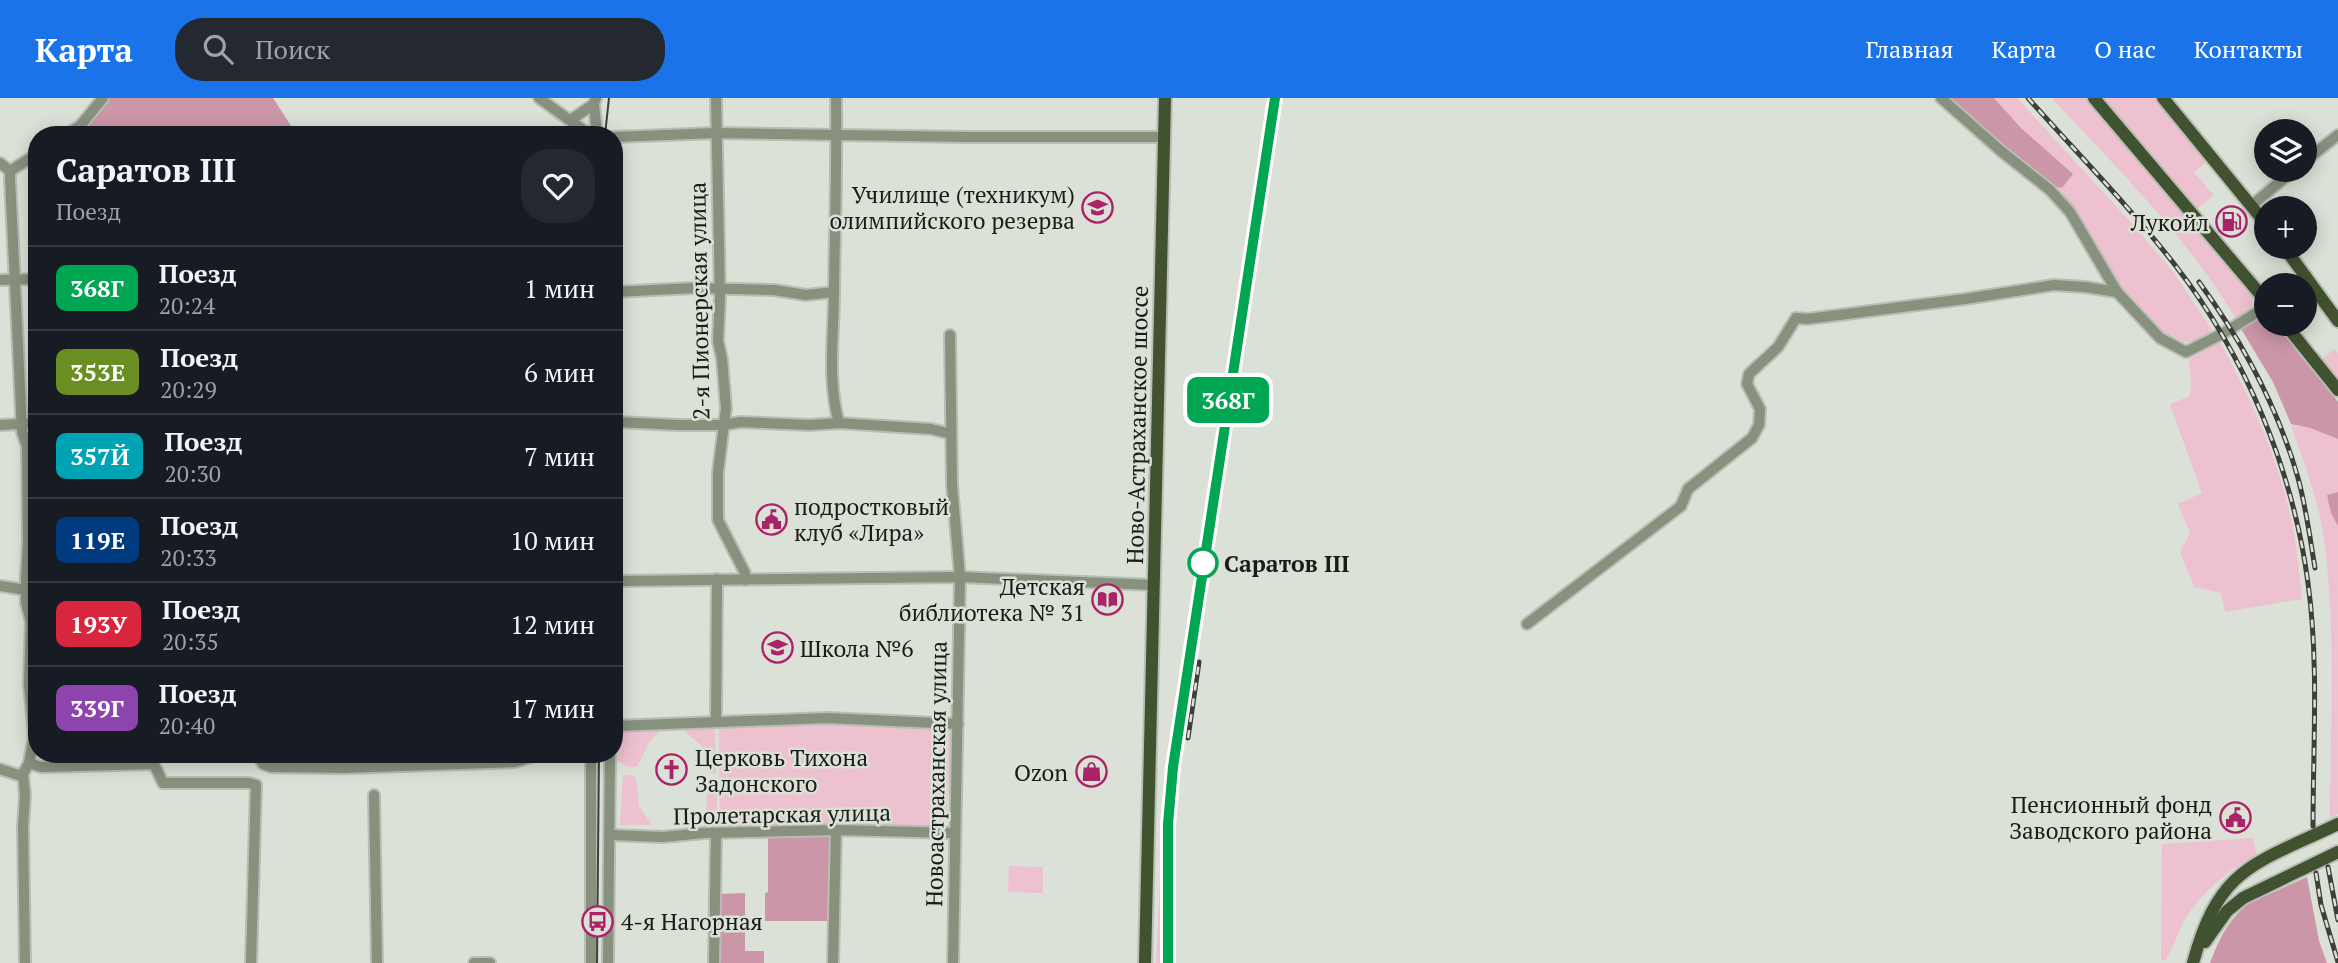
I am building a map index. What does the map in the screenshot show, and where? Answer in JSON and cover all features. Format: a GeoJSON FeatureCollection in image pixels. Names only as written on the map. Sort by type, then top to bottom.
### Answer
{"type":"FeatureCollection","features":[{"type":"Feature","properties":{"kind":"main road","name":"Ново-Астраханское шоссе"},"geometry":{"type":"LineString","coordinates":[[1145,963],[1165,98]]}},
{"type":"Feature","properties":{"kind":"main road"},"geometry":{"type":"LineString","coordinates":[[2094,98],[2254,287]]}},
{"type":"Feature","properties":{"kind":"main road"},"geometry":{"type":"LineString","coordinates":[[2163,98],[2254,208]]}},
{"type":"Feature","properties":{"kind":"main road"},"geometry":{"type":"LineString","coordinates":[[2293,259],[2304,273]]}},
{"type":"Feature","properties":{"kind":"main road"},"geometry":{"type":"LineString","coordinates":[[2317,291],[2338,321]]}},
{"type":"Feature","properties":{"kind":"main road"},"geometry":{"type":"LineString","coordinates":[[2295,336],[2338,390]]}},
{"type":"Feature","properties":{"kind":"main road"},"geometry":{"type":"LineString","coordinates":[[2194,963],[2200,937],[2211,911],[2222,892],[2236,877],[2249,866],[2338,824]]}},
{"type":"Feature","properties":{"kind":"main road"},"geometry":{"type":"LineString","coordinates":[[2194,963],[2215,926],[2227,911],[2243,898],[2338,852]]}},
{"type":"Feature","properties":{"kind":"street"},"geometry":{"type":"LineString","coordinates":[[81,126],[103,98]]}},
{"type":"Feature","properties":{"kind":"street"},"geometry":{"type":"LineString","coordinates":[[539,98],[580,126]]}},
{"type":"Feature","properties":{"kind":"street","name":"2-я Пионерская улица"},"geometry":{"type":"LineString","coordinates":[[716,98],[718,341],[725,388],[718,472],[718,520],[745,573],[745,580]]}},
{"type":"Feature","properties":{"kind":"street"},"geometry":{"type":"LineString","coordinates":[[836,98],[832,320],[834,408],[839,423]]}},
{"type":"Feature","properties":{"kind":"street"},"geometry":{"type":"LineString","coordinates":[[1941,98],[2050,190],[2070,212],[2117,292],[2160,338],[2186,352],[2254,314]]}},
{"type":"Feature","properties":{"kind":"street"},"geometry":{"type":"LineString","coordinates":[[572,119],[595,101]]}},
{"type":"Feature","properties":{"kind":"street"},"geometry":{"type":"LineString","coordinates":[[595,101],[596,126]]}},
{"type":"Feature","properties":{"kind":"street"},"geometry":{"type":"LineString","coordinates":[[623,137],[716,133],[1164,137]]}},
{"type":"Feature","properties":{"kind":"street"},"geometry":{"type":"LineString","coordinates":[[2317,152],[2338,135]]}},
{"type":"Feature","properties":{"kind":"street"},"geometry":{"type":"LineString","coordinates":[[9,171],[28,159]]}},
{"type":"Feature","properties":{"kind":"street"},"geometry":{"type":"LineString","coordinates":[[0,163],[9,171],[22,424],[27,446],[28,482]]}},
{"type":"Feature","properties":{"kind":"street"},"geometry":{"type":"LineString","coordinates":[[2252,205],[2280,182]]}},
{"type":"Feature","properties":{"kind":"street"},"geometry":{"type":"LineString","coordinates":[[0,280],[28,280]]}},
{"type":"Feature","properties":{"kind":"street"},"geometry":{"type":"LineString","coordinates":[[1527,624],[1681,506],[1688,489],[1752,438],[1759,425],[1760,410],[1747,384],[1749,374],[1778,347],[1796,318],[1965,299],[2054,285],[2085,286],[2117,292]]}},
{"type":"Feature","properties":{"kind":"street"},"geometry":{"type":"LineString","coordinates":[[623,292],[694,288],[774,290],[806,295],[834,292]]}},
{"type":"Feature","properties":{"kind":"street","name":"Новоастраханская улица"},"geometry":{"type":"LineString","coordinates":[[950,335],[952,485],[960,577],[954,963]]}},
{"type":"Feature","properties":{"kind":"street"},"geometry":{"type":"LineString","coordinates":[[623,422],[723,425],[741,422],[810,425],[839,423],[931,429],[951,434]]}},
{"type":"Feature","properties":{"kind":"street"},"geometry":{"type":"LineString","coordinates":[[0,425],[28,424]]}},
{"type":"Feature","properties":{"kind":"street"},"geometry":{"type":"LineString","coordinates":[[623,580],[960,577],[1154,585]]}},
{"type":"Feature","properties":{"kind":"street"},"geometry":{"type":"LineString","coordinates":[[716,721],[717,579]]}},
{"type":"Feature","properties":{"kind":"street"},"geometry":{"type":"LineString","coordinates":[[0,586],[28,589]]}},
{"type":"Feature","properties":{"kind":"street"},"geometry":{"type":"LineString","coordinates":[[623,726],[867,718],[958,724]]}},
{"type":"Feature","properties":{"kind":"street"},"geometry":{"type":"LineString","coordinates":[[25,963],[23,827],[26,795],[23,774],[29,763],[41,767],[98,763]]}},
{"type":"Feature","properties":{"kind":"street"},"geometry":{"type":"LineString","coordinates":[[156,763],[163,783],[256,785],[251,963]]}},
{"type":"Feature","properties":{"kind":"street"},"geometry":{"type":"LineString","coordinates":[[266,763],[271,767],[345,768],[364,763]]}},
{"type":"Feature","properties":{"kind":"street"},"geometry":{"type":"LineString","coordinates":[[591,763],[591,963]]}},
{"type":"Feature","properties":{"kind":"street"},"geometry":{"type":"LineString","coordinates":[[608,963],[610,763]]}},
{"type":"Feature","properties":{"kind":"street"},"geometry":{"type":"LineString","coordinates":[[0,769],[23,774]]}},
{"type":"Feature","properties":{"kind":"street"},"geometry":{"type":"LineString","coordinates":[[374,795],[377,963]]}},
{"type":"Feature","properties":{"kind":"street"},"geometry":{"type":"LineString","coordinates":[[833,963],[836,831]]}},
{"type":"Feature","properties":{"kind":"street","name":"Пролетарская улица"},"geometry":{"type":"LineString","coordinates":[[610,835],[663,837],[704,833],[836,831],[956,834]]}},
{"type":"Feature","properties":{"kind":"street"},"geometry":{"type":"LineString","coordinates":[[714,963],[716,834]]}},
{"type":"Feature","properties":{"kind":"street"},"geometry":{"type":"LineString","coordinates":[[474,963],[491,963]]}},
{"type":"Feature","properties":{"kind":"shaded area"},"geometry":{"type":"Polygon","coordinates":[[[107,98],[273,98],[291,126],[84,126],[107,98]]]}},
{"type":"Feature","properties":{"kind":"shaded area"},"geometry":{"type":"Polygon","coordinates":[[[1947,98],[1994,98],[2022,129],[2073,174],[2062,188],[2052,186],[1947,98]]]}},
{"type":"Feature","properties":{"kind":"shaded area"},"geometry":{"type":"Polygon","coordinates":[[[1994,98],[2017,98],[2174,273],[2213,332],[2192,342],[2183,342],[2162,333],[2120,289],[2052,186],[2022,129],[1994,98]]]}},
{"type":"Feature","properties":{"kind":"shaded area"},"geometry":{"type":"Polygon","coordinates":[[[2052,98],[2087,98],[2252,296],[2252,306],[2236,319],[2174,231],[2052,98]]]}},
{"type":"Feature","properties":{"kind":"shaded area"},"geometry":{"type":"Polygon","coordinates":[[[2104,98],[2155,98],[2207,161],[2194,173],[2214,195],[2197,209],[2104,98]]]}},
{"type":"Feature","properties":{"kind":"shaded area"},"geometry":{"type":"Polygon","coordinates":[[[2254,320],[2254,336],[2287,336],[2338,402],[2338,439],[2291,424],[2273,382],[2241,329],[2254,320]]]}},
{"type":"Feature","properties":{"kind":"shaded area"},"geometry":{"type":"Polygon","coordinates":[[[2220,342],[2255,413],[2275,462],[2290,513],[2302,599],[2225,612],[2221,593],[2194,587],[2180,552],[2190,533],[2178,504],[2202,493],[2170,405],[2189,396],[2190,359],[2220,342]]]}},
{"type":"Feature","properties":{"kind":"shaded area"},"geometry":{"type":"Polygon","coordinates":[[[2334,349],[2338,353],[2338,381],[2322,359],[2334,349]]]}},
{"type":"Feature","properties":{"kind":"shaded area"},"geometry":{"type":"Polygon","coordinates":[[[2291,425],[2310,428],[2338,439],[2338,814],[2330,818],[2331,640],[2327,568],[2317,505],[2291,425]]]}},
{"type":"Feature","properties":{"kind":"shaded area"},"geometry":{"type":"Polygon","coordinates":[[[2338,492],[2338,526],[2331,513],[2327,495],[2338,492]]]}},
{"type":"Feature","properties":{"kind":"shaded area"},"geometry":{"type":"Polygon","coordinates":[[[868,722],[947,728],[951,735],[947,821],[935,827],[846,824],[720,827],[719,727],[868,722]]]}},
{"type":"Feature","properties":{"kind":"shaded area"},"geometry":{"type":"Polygon","coordinates":[[[681,728],[715,729],[716,773],[711,772],[705,762],[702,746],[681,728]]]}},
{"type":"Feature","properties":{"kind":"shaded area"},"geometry":{"type":"Polygon","coordinates":[[[661,730],[650,741],[637,767],[627,767],[621,763],[623,731],[661,730]]]}},
{"type":"Feature","properties":{"kind":"shaded area"},"geometry":{"type":"Polygon","coordinates":[[[623,775],[632,775],[636,779],[639,806],[652,825],[620,825],[623,775]]]}},
{"type":"Feature","properties":{"kind":"shaded area"},"geometry":{"type":"Polygon","coordinates":[[[717,785],[717,824],[706,825],[707,792],[717,785]]]}},
{"type":"Feature","properties":{"kind":"shaded area"},"geometry":{"type":"Polygon","coordinates":[[[768,836],[827,836],[831,839],[829,921],[765,921],[768,836]]]}},
{"type":"Feature","properties":{"kind":"shaded area"},"geometry":{"type":"Polygon","coordinates":[[[2253,838],[2257,855],[2227,873],[2201,898],[2184,921],[2166,960],[2161,960],[2162,844],[2253,838]]]}},
{"type":"Feature","properties":{"kind":"shaded area"},"geometry":{"type":"Polygon","coordinates":[[[1009,866],[1043,867],[1043,893],[1008,892],[1009,866]]]}},
{"type":"Feature","properties":{"kind":"shaded area"},"geometry":{"type":"Polygon","coordinates":[[[2307,877],[2319,941],[2327,963],[2210,963],[2224,932],[2243,908],[2261,894],[2263,897],[2307,877]]]}},
{"type":"Feature","properties":{"kind":"shaded area"},"geometry":{"type":"Polygon","coordinates":[[[1160,885],[1162,963],[1156,963],[1160,885]]]}},
{"type":"Feature","properties":{"kind":"shaded area"},"geometry":{"type":"Polygon","coordinates":[[[745,893],[745,951],[764,951],[764,963],[717,963],[719,894],[745,893]]]}},
{"type":"Feature","properties":{"kind":"tram line"},"geometry":{"type":"LineString","coordinates":[[606,126],[609,98]]}},
{"type":"Feature","properties":{"kind":"tram line"},"geometry":{"type":"LineString","coordinates":[[597,963],[599,763]]}},
{"type":"Feature","properties":{"kind":"railway"},"geometry":{"type":"LineString","coordinates":[[1168,963],[1168,824],[1173,767],[1275,98]]}},
{"type":"Feature","properties":{"kind":"railway"},"geometry":{"type":"LineString","coordinates":[[2028,98],[2175,265],[2223,337],[2262,415],[2291,498],[2308,583],[2314,674],[2313,826]]}},
{"type":"Feature","properties":{"kind":"railway"},"geometry":{"type":"LineString","coordinates":[[2199,282],[2244,351],[2280,426],[2301,489],[2315,568]]}},
{"type":"Feature","properties":{"kind":"railway"},"geometry":{"type":"LineString","coordinates":[[1188,738],[1199,662]]}},
{"type":"Feature","properties":{"kind":"railway"},"geometry":{"type":"LineString","coordinates":[[2328,867],[2338,920]]}},
{"type":"Feature","properties":{"kind":"railway"},"geometry":{"type":"LineString","coordinates":[[2316,873],[2321,905],[2338,962]]}},
{"type":"Feature","properties":{"kind":"train","name":"368Г"},"geometry":{"type":"LineString","coordinates":[[1168,963],[1168,824],[1173,767],[1275,98]]}},
{"type":"Feature","properties":{"kind":"place","name":"Училище (техникум) олимпийского резерва"},"geometry":{"type":"Point","coordinates":[1098,207]}},
{"type":"Feature","properties":{"kind":"place","name":"Лукойл"},"geometry":{"type":"Point","coordinates":[2232,222]}},
{"type":"Feature","properties":{"kind":"place","name":"подростковый клуб «Лира»"},"geometry":{"type":"Point","coordinates":[771,519]}},
{"type":"Feature","properties":{"kind":"place","name":"Саратов III"},"geometry":{"type":"Point","coordinates":[1203,563]}},
{"type":"Feature","properties":{"kind":"place","name":"Детская библиотека № 31"},"geometry":{"type":"Point","coordinates":[1108,599]}},
{"type":"Feature","properties":{"kind":"place","name":"Школа №6"},"geometry":{"type":"Point","coordinates":[777,648]}},
{"type":"Feature","properties":{"kind":"place","name":"Церковь Тихона Задонского"},"geometry":{"type":"Point","coordinates":[672,770]}},
{"type":"Feature","properties":{"kind":"place","name":"Ozon"},"geometry":{"type":"Point","coordinates":[1091,772]}},
{"type":"Feature","properties":{"kind":"place","name":"Пенсионный фонд Заводского района"},"geometry":{"type":"Point","coordinates":[2235,817]}},
{"type":"Feature","properties":{"kind":"place","name":"4-я Нагорная"},"geometry":{"type":"Point","coordinates":[598,921]}}]}
